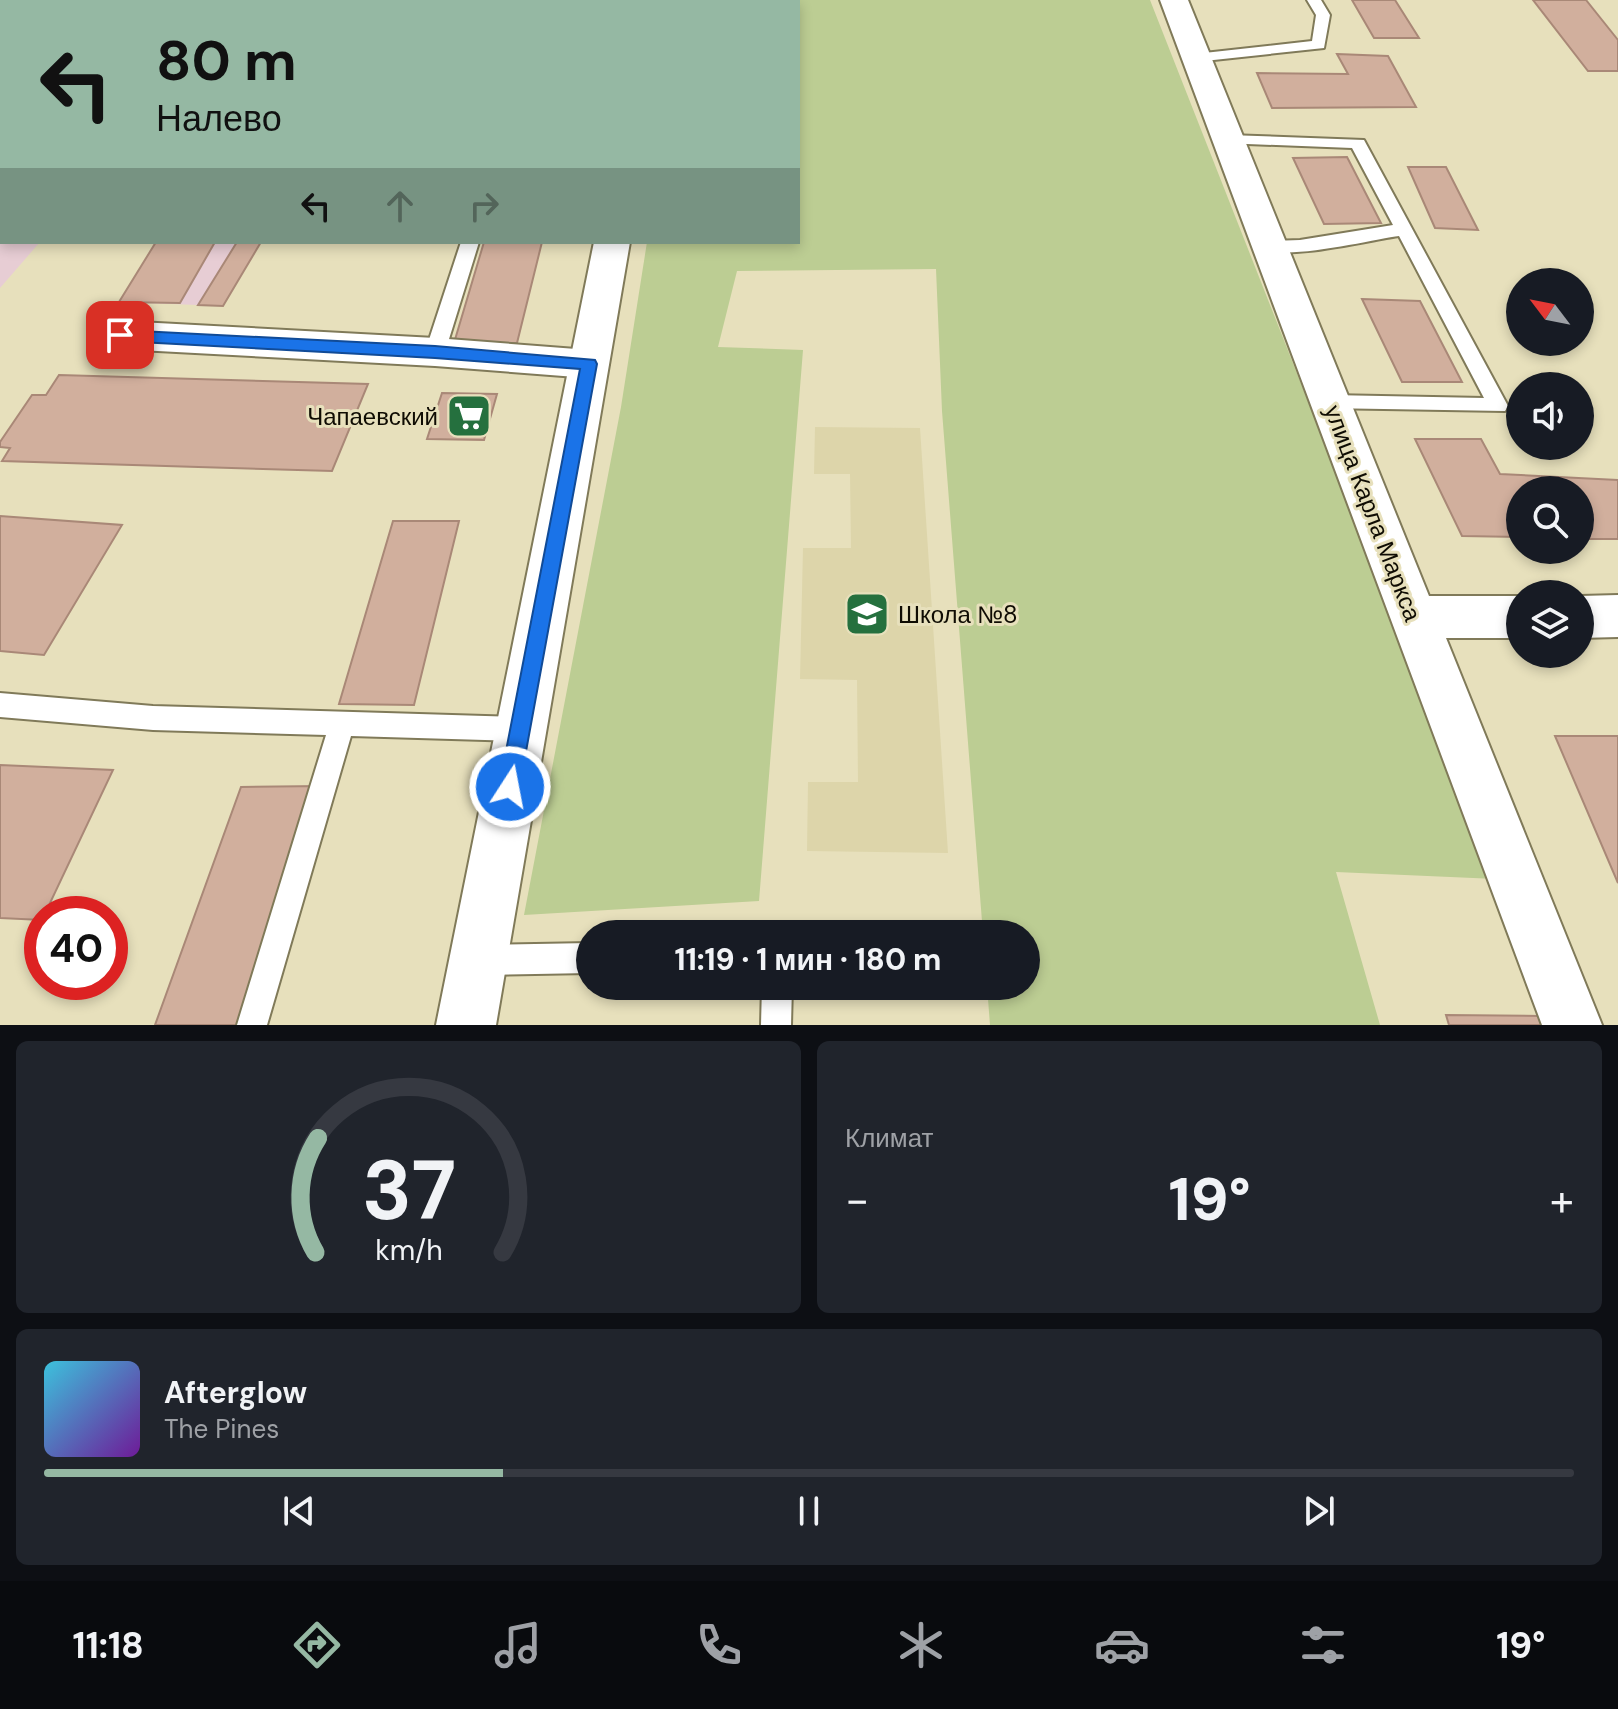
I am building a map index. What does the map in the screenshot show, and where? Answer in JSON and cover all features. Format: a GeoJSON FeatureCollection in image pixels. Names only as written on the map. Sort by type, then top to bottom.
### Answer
{"type":"FeatureCollection","features":[{"type":"Feature","properties":{"kind":"street","name":"улица Карла Маркса"},"geometry":{"type":"LineString","coordinates":[[1174,0],[1572,1025]]}},
{"type":"Feature","properties":{"kind":"street"},"geometry":{"type":"LineString","coordinates":[[466,1025],[612,244]]}},
{"type":"Feature","properties":{"kind":"street"},"geometry":{"type":"LineString","coordinates":[[120,335],[435,352],[589,364]]}},
{"type":"Feature","properties":{"kind":"street"},"geometry":{"type":"LineString","coordinates":[[1594,617],[1618,616]]}},
{"type":"Feature","properties":{"kind":"street"},"geometry":{"type":"LineString","coordinates":[[1413,617],[1506,617]]}},
{"type":"Feature","properties":{"kind":"lane"},"geometry":{"type":"LineString","coordinates":[[1195,58],[1319,45],[1323,15],[1314,0]]}},
{"type":"Feature","properties":{"kind":"lane"},"geometry":{"type":"LineString","coordinates":[[1228,140],[1358,143],[1498,406],[1330,403]]}},
{"type":"Feature","properties":{"kind":"lane"},"geometry":{"type":"LineString","coordinates":[[1272,247],[1300,246],[1404,229]]}},
{"type":"Feature","properties":{"kind":"lane"},"geometry":{"type":"LineString","coordinates":[[435,352],[469,244]]}},
{"type":"Feature","properties":{"kind":"lane"},"geometry":{"type":"LineString","coordinates":[[0,705],[153,718],[521,729]]}},
{"type":"Feature","properties":{"kind":"lane"},"geometry":{"type":"LineString","coordinates":[[252,1025],[342,724]]}},
{"type":"Feature","properties":{"kind":"lane"},"geometry":{"type":"LineString","coordinates":[[478,960],[576,958]]}},
{"type":"Feature","properties":{"kind":"lane"},"geometry":{"type":"LineString","coordinates":[[776,1025],[777,1000]]}},
{"type":"Feature","properties":{"kind":"shaded area"},"geometry":{"type":"Polygon","coordinates":[[[0,244],[38,244],[0,288],[0,244]]]}},
{"type":"Feature","properties":{"kind":"shaded area"},"geometry":{"type":"Polygon","coordinates":[[[155,244],[260,244],[223,306],[119,302],[155,244]]]}},
{"type":"Feature","properties":{"kind":"shaded area","name":"Школа №8"},"geometry":{"type":"Polygon","coordinates":[[[815,427],[920,428],[948,853],[807,851],[808,782],[858,782],[857,680],[800,679],[803,548],[851,548],[850,474],[814,474],[815,427]]]}},
{"type":"Feature","properties":{"kind":"green space"},"geometry":{"type":"Polygon","coordinates":[[[800,0],[1150,0],[1496,879],[1336,872],[1380,1025],[990,1025],[988,1000],[1040,1000],[1040,920],[982,920],[942,411],[936,269],[737,271],[718,347],[803,350],[759,901],[524,915],[621,407],[647,244],[800,244],[800,0]]]}},
{"type":"Feature","properties":{"kind":"building"},"geometry":{"type":"Polygon","coordinates":[[[1352,0],[1395,0],[1419,38],[1374,38],[1352,0]]]}},
{"type":"Feature","properties":{"kind":"building"},"geometry":{"type":"Polygon","coordinates":[[[1533,0],[1586,0],[1618,40],[1618,71],[1588,71],[1533,0]]]}},
{"type":"Feature","properties":{"kind":"building"},"geometry":{"type":"Polygon","coordinates":[[[1337,54],[1388,56],[1416,107],[1272,108],[1257,73],[1348,74],[1337,54]]]}},
{"type":"Feature","properties":{"kind":"building"},"geometry":{"type":"Polygon","coordinates":[[[1347,157],[1381,223],[1324,224],[1293,158],[1347,157]]]}},
{"type":"Feature","properties":{"kind":"building"},"geometry":{"type":"Polygon","coordinates":[[[1408,167],[1446,167],[1478,230],[1435,228],[1408,167]]]}},
{"type":"Feature","properties":{"kind":"building"},"geometry":{"type":"Polygon","coordinates":[[[155,244],[214,244],[180,303],[119,302],[155,244]]]}},
{"type":"Feature","properties":{"kind":"building"},"geometry":{"type":"Polygon","coordinates":[[[236,244],[260,244],[223,306],[198,305],[236,244]]]}},
{"type":"Feature","properties":{"kind":"building"},"geometry":{"type":"Polygon","coordinates":[[[483,244],[542,244],[517,343],[454,343],[483,244]]]}},
{"type":"Feature","properties":{"kind":"building"},"geometry":{"type":"Polygon","coordinates":[[[1362,299],[1420,301],[1462,382],[1402,382],[1362,299]]]}},
{"type":"Feature","properties":{"kind":"building"},"geometry":{"type":"Polygon","coordinates":[[[59,375],[368,384],[332,471],[2,461],[10,448],[0,447],[0,442],[32,395],[46,395],[59,375]]]}},
{"type":"Feature","properties":{"kind":"building"},"geometry":{"type":"Polygon","coordinates":[[[442,393],[497,394],[484,440],[427,439],[442,393]]]}},
{"type":"Feature","properties":{"kind":"building"},"geometry":{"type":"Polygon","coordinates":[[[1415,439],[1481,439],[1500,474],[1539,476],[1506,476],[1506,537],[1462,536],[1415,439]]]}},
{"type":"Feature","properties":{"kind":"building"},"geometry":{"type":"Polygon","coordinates":[[[1594,479],[1618,480],[1618,539],[1594,539],[1594,479]]]}},
{"type":"Feature","properties":{"kind":"building"},"geometry":{"type":"Polygon","coordinates":[[[0,516],[122,525],[44,655],[0,651],[0,516]]]}},
{"type":"Feature","properties":{"kind":"building"},"geometry":{"type":"Polygon","coordinates":[[[393,521],[459,521],[414,705],[339,704],[393,521]]]}},
{"type":"Feature","properties":{"kind":"building"},"geometry":{"type":"Polygon","coordinates":[[[1555,736],[1618,736],[1618,883],[1555,736]]]}},
{"type":"Feature","properties":{"kind":"building"},"geometry":{"type":"Polygon","coordinates":[[[0,765],[113,770],[53,896],[24,896],[24,919],[0,918],[0,765]]]}},
{"type":"Feature","properties":{"kind":"building"},"geometry":{"type":"Polygon","coordinates":[[[321,786],[246,1025],[155,1025],[241,787],[321,786]]]}},
{"type":"Feature","properties":{"kind":"building"},"geometry":{"type":"Polygon","coordinates":[[[1446,1015],[1541,1016],[1545,1025],[1449,1025],[1446,1015]]]}},
{"type":"Feature","properties":{"kind":"place","name":"Чапаевский"},"geometry":{"type":"Point","coordinates":[469,416]}},
{"type":"Feature","properties":{"kind":"place","name":"Школа №8"},"geometry":{"type":"Point","coordinates":[867,614]}},
{"type":"Feature","properties":{"kind":"route"},"geometry":{"type":"LineString","coordinates":[[120,335],[435,352],[589,364],[510,787]]}}]}
